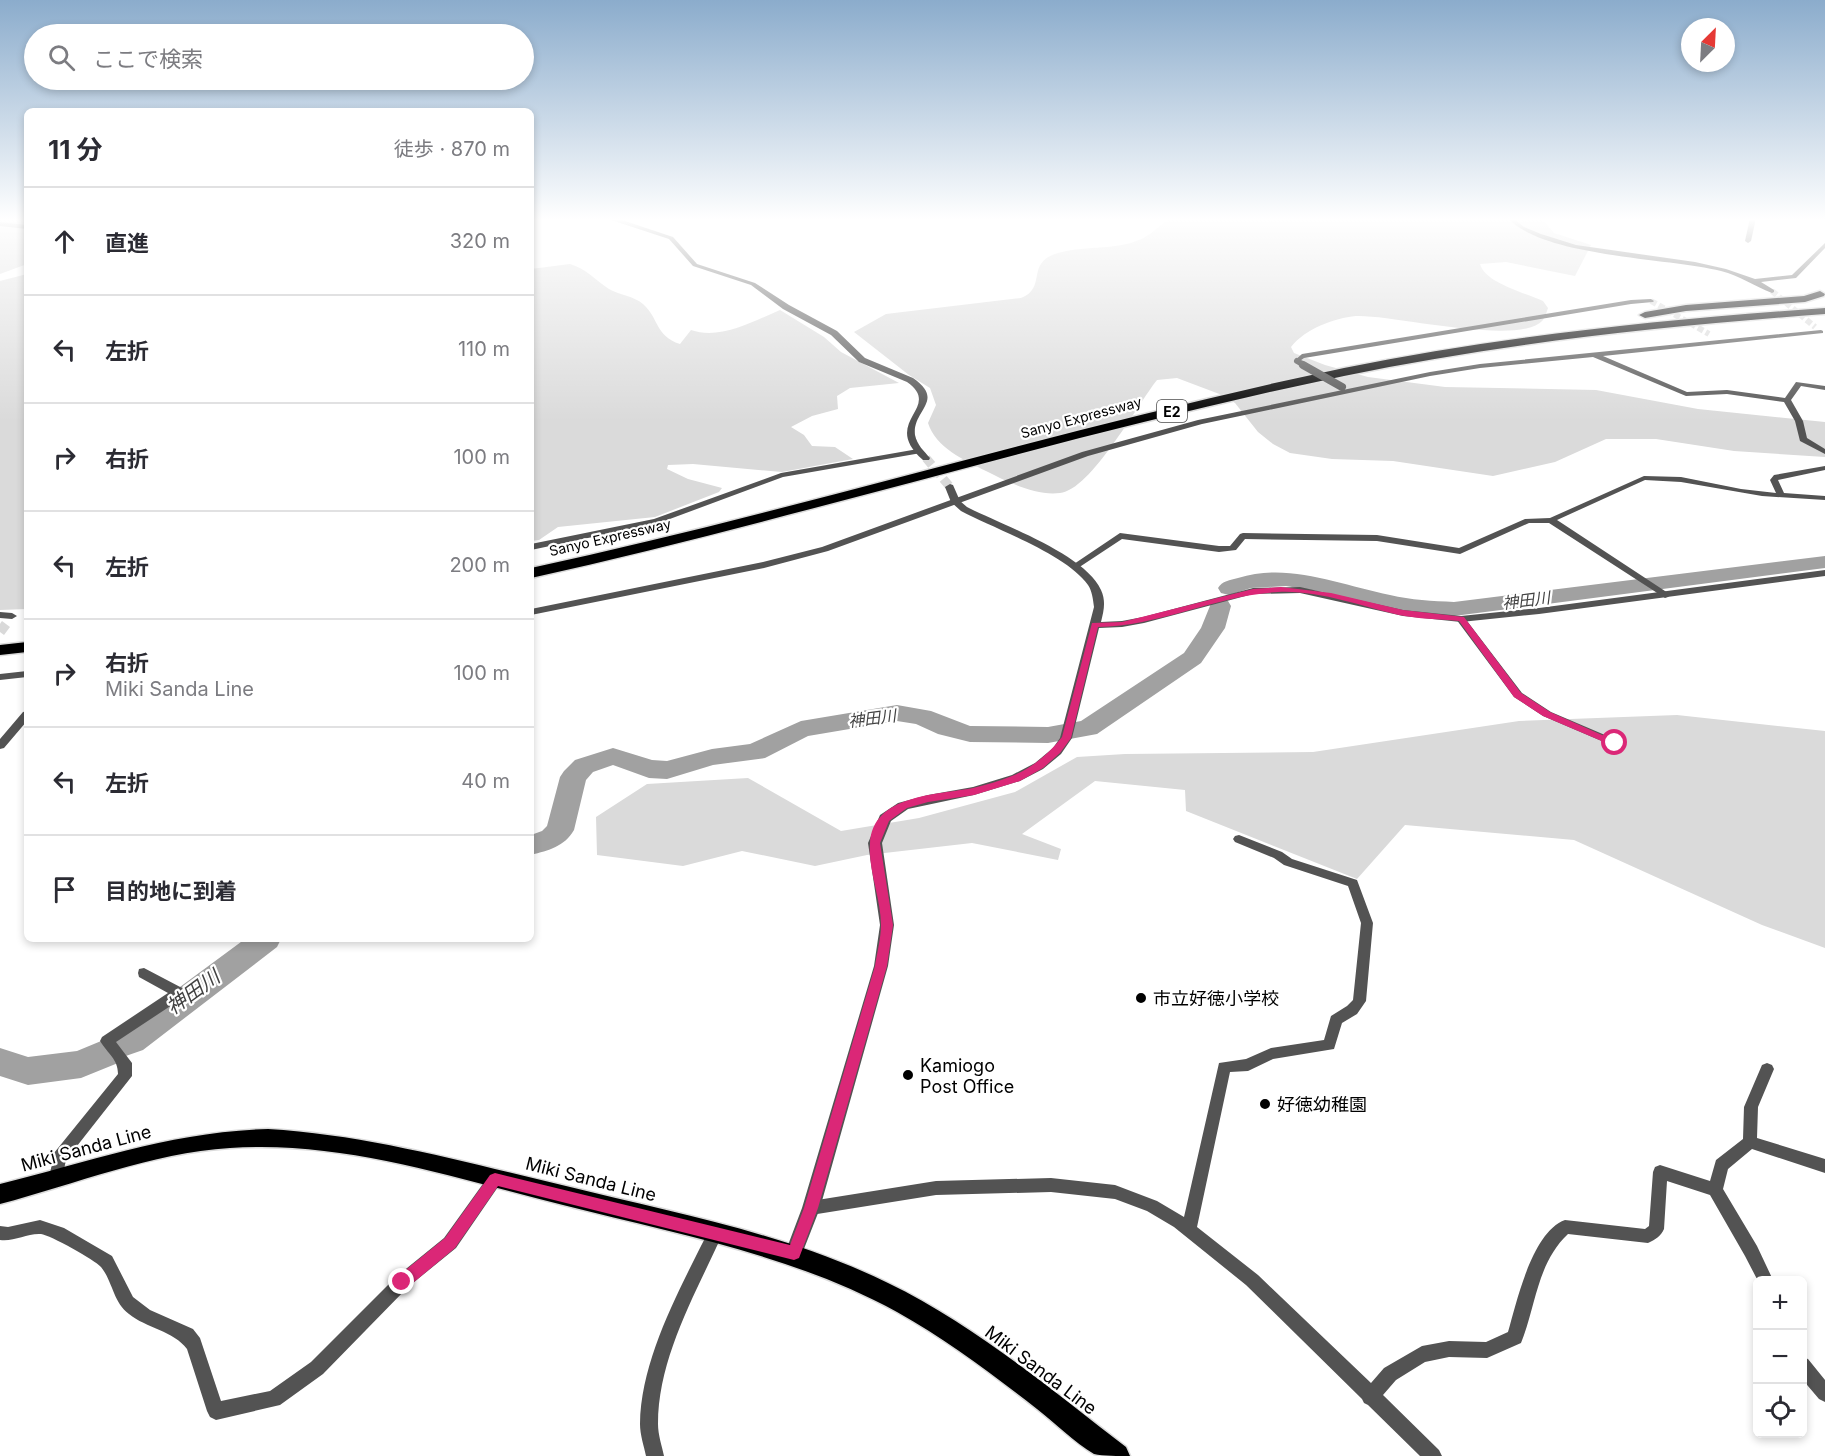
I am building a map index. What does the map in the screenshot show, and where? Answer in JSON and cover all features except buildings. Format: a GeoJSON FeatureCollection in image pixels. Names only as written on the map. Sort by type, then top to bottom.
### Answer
{"type":"FeatureCollection","features":[{"type":"Feature","properties":{"kind":"highway","name":"Sanyo Expressway"},"geometry":{"type":"LineString","coordinates":[[534,561],[622,543],[750,511],[1193,396],[1347,362],[1504,336],[1822,300]]}},
{"type":"Feature","properties":{"kind":"highway","name":"Sanyo Expressway"},"geometry":{"type":"LineString","coordinates":[[534,572],[758,521],[1205,403],[1282,385],[1467,350],[1597,332],[1707,320],[1825,311]]}},
{"type":"Feature","properties":{"kind":"highway"},"geometry":{"type":"LineString","coordinates":[[1597,332],[1704,323],[1821,328]]}},
{"type":"Feature","properties":{"kind":"highway"},"geometry":{"type":"LineString","coordinates":[[2,625],[24,634]]}},
{"type":"Feature","properties":{"kind":"highway"},"geometry":{"type":"LineString","coordinates":[[0,650],[24,647]]}},
{"type":"Feature","properties":{"kind":"main road","name":"Miki Sanda Line"},"geometry":{"type":"LineString","coordinates":[[0,1194],[144,1155],[230,1139],[290,1140],[352,1146],[495,1179],[794,1253],[879,1290],[928,1317],[976,1349],[1117,1456]]}},
{"type":"Feature","properties":{"kind":"street"},"geometry":{"type":"LineString","coordinates":[[754,286],[786,307],[834,333],[862,360],[918,385],[924,397],[924,404],[911,424],[910,430],[918,451],[926,458]]}},
{"type":"Feature","properties":{"kind":"street"},"geometry":{"type":"LineString","coordinates":[[1763,286],[1772,291]]}},
{"type":"Feature","properties":{"kind":"street"},"geometry":{"type":"LineString","coordinates":[[1345,389],[1297,361],[1302,356],[1631,302],[1651,301]]}},
{"type":"Feature","properties":{"kind":"street"},"geometry":{"type":"LineString","coordinates":[[534,611],[765,565],[825,549],[1085,454],[1201,422],[1345,389],[1480,366],[1821,328]]}},
{"type":"Feature","properties":{"kind":"street"},"geometry":{"type":"LineString","coordinates":[[1708,334],[1720,341]]}},
{"type":"Feature","properties":{"kind":"street"},"geometry":{"type":"LineString","coordinates":[[1592,354],[1686,394],[1727,392],[1787,400]]}},
{"type":"Feature","properties":{"kind":"street"},"geometry":{"type":"LineString","coordinates":[[1787,400],[1799,384],[1825,388]]}},
{"type":"Feature","properties":{"kind":"street"},"geometry":{"type":"LineString","coordinates":[[1787,400],[1799,421],[1803,439],[1825,452]]}},
{"type":"Feature","properties":{"kind":"street"},"geometry":{"type":"LineString","coordinates":[[534,546],[656,521],[781,475],[918,451]]}},
{"type":"Feature","properties":{"kind":"street"},"geometry":{"type":"LineString","coordinates":[[1781,495],[1774,480],[1777,477],[1825,468]]}},
{"type":"Feature","properties":{"kind":"street"},"geometry":{"type":"LineString","coordinates":[[1075,566],[1120,536],[1219,549],[1233,548],[1243,536],[1377,538],[1460,551],[1528,521],[1551,520],[1644,478],[1676,477],[1743,491],[1825,498]]}},
{"type":"Feature","properties":{"kind":"street"},"geometry":{"type":"LineString","coordinates":[[794,1253],[811,1208],[881,966],[887,925],[875,843],[879,829],[885,818],[903,806],[928,798],[974,791],[1016,778],[1039,766],[1057,751],[1068,731],[1095,625],[1099,598],[1092,582],[1075,566],[964,509],[956,502],[950,487]]}},
{"type":"Feature","properties":{"kind":"street"},"geometry":{"type":"LineString","coordinates":[[1551,520],[1661,592]]}},
{"type":"Feature","properties":{"kind":"street"},"geometry":{"type":"LineString","coordinates":[[1095,625],[1122,624],[1253,591],[1281,589],[1331,595],[1403,613],[1461,619],[1825,573]]}},
{"type":"Feature","properties":{"kind":"street"},"geometry":{"type":"LineString","coordinates":[[1461,619],[1518,695],[1547,714],[1615,743]]}},
{"type":"Feature","properties":{"kind":"street"},"geometry":{"type":"LineString","coordinates":[[0,676],[24,674]]}},
{"type":"Feature","properties":{"kind":"street"},"geometry":{"type":"LineString","coordinates":[[0,746],[24,718]]}},
{"type":"Feature","properties":{"kind":"street"},"geometry":{"type":"LineString","coordinates":[[1189,1230],[1224,1067],[1248,1065],[1271,1054],[1329,1045],[1336,1020],[1352,1010],[1359,1001],[1367,923],[1353,883],[1287,862],[1278,855],[1239,839]]}},
{"type":"Feature","properties":{"kind":"street"},"geometry":{"type":"LineString","coordinates":[[56,1179],[59,1158],[125,1076],[126,1063],[107,1041],[179,993],[144,973]]}},
{"type":"Feature","properties":{"kind":"street"},"geometry":{"type":"LineString","coordinates":[[1715,1190],[1721,1165],[1750,1142],[1751,1107],[1767,1069]]}},
{"type":"Feature","properties":{"kind":"street"},"geometry":{"type":"LineString","coordinates":[[1750,1142],[1825,1166]]}},
{"type":"Feature","properties":{"kind":"street"},"geometry":{"type":"LineString","coordinates":[[1370,1397],[1390,1374],[1422,1354],[1449,1348],[1487,1350],[1515,1337],[1528,1287],[1555,1234],[1565,1227],[1648,1236],[1656,1229],[1660,1172],[1715,1190],[1764,1276]]}},
{"type":"Feature","properties":{"kind":"street"},"geometry":{"type":"LineString","coordinates":[[0,1233],[8,1234],[40,1227],[59,1233],[106,1261],[127,1303],[144,1316],[186,1335],[194,1344],[216,1410],[274,1399],[317,1368],[402,1282],[450,1243],[495,1179]]}},
{"type":"Feature","properties":{"kind":"street"},"geometry":{"type":"LineString","coordinates":[[811,1208],[936,1188],[1051,1185],[1115,1192],[1152,1206],[1189,1230],[1252,1280],[1433,1456]]}},
{"type":"Feature","properties":{"kind":"street"},"geometry":{"type":"LineString","coordinates":[[655,1456],[649,1425],[655,1378],[682,1305],[715,1233]]}},
{"type":"Feature","properties":{"kind":"street"},"geometry":{"type":"LineString","coordinates":[[1807,1370],[1825,1393]]}},
{"type":"Feature","properties":{"kind":"shaded area"},"geometry":{"type":"Polygon","coordinates":[[[0,286],[24,286],[24,609],[0,610],[0,286]]]}},
{"type":"Feature","properties":{"kind":"shaded area"},"geometry":{"type":"Polygon","coordinates":[[[534,286],[605,286],[643,304],[662,332],[672,341],[680,344],[691,330],[702,333],[725,331],[780,310],[824,337],[841,352],[899,383],[850,388],[837,396],[838,409],[812,416],[791,427],[804,435],[812,446],[835,447],[853,459],[782,472],[693,464],[668,465],[667,469],[688,479],[722,488],[719,492],[655,517],[558,527],[539,540],[534,541],[534,286]]]}},
{"type":"Feature","properties":{"kind":"shaded area"},"geometry":{"type":"Polygon","coordinates":[[[1034,286],[1505,286],[1543,301],[1548,308],[1543,320],[1530,327],[1483,330],[1356,316],[1329,322],[1312,330],[1291,347],[1294,353],[1325,365],[1368,377],[1445,387],[1596,390],[1698,409],[1825,422],[1825,457],[1734,451],[1656,439],[1606,439],[1555,462],[1493,476],[1393,461],[1332,459],[1290,453],[1273,444],[1258,432],[1235,403],[1222,395],[1177,378],[1157,380],[1113,445],[1085,478],[1072,488],[1060,493],[1041,492],[1003,479],[960,458],[944,446],[937,440],[928,423],[936,405],[930,388],[909,375],[854,332],[886,314],[1021,298],[1029,294],[1034,286]]]}},
{"type":"Feature","properties":{"kind":"shaded area"},"geometry":{"type":"Polygon","coordinates":[[[1677,715],[1825,731],[1825,948],[1762,925],[1574,840],[1405,825],[1357,879],[1186,811],[1185,790],[1095,781],[1022,834],[1061,849],[1058,860],[972,843],[867,855],[815,866],[742,851],[683,866],[597,855],[596,817],[647,784],[748,778],[841,831],[919,818],[1015,792],[1077,757],[1125,754],[1313,752],[1519,721],[1677,715]]]}},
{"type":"Feature","properties":{"kind":"waterway","name":"神田川"},"geometry":{"type":"LineString","coordinates":[[1229,588],[1248,582],[1286,579],[1324,585],[1399,604],[1454,609],[1825,562]]}},
{"type":"Feature","properties":{"kind":"waterway","name":"神田川"},"geometry":{"type":"LineString","coordinates":[[534,844],[552,838],[560,830],[573,777],[584,766],[613,756],[649,769],[667,770],[712,757],[756,752],[801,729],[897,713],[922,717],[947,728],[970,734],[1048,735],[1088,728],[1193,658],[1213,628],[1220,606]]}},
{"type":"Feature","properties":{"kind":"waterway","name":"神田川"},"geometry":{"type":"LineString","coordinates":[[120,1045],[131,1041],[185,1002],[262,942]]}},
{"type":"Feature","properties":{"kind":"waterway","name":"神田川"},"geometry":{"type":"LineString","coordinates":[[0,1062],[28,1071],[81,1064],[106,1053]]}},
{"type":"Feature","properties":{"kind":"tunnel"},"geometry":{"type":"LineString","coordinates":[[1772,291],[1815,327]]}},
{"type":"Feature","properties":{"kind":"tunnel"},"geometry":{"type":"LineString","coordinates":[[1651,301],[1709,334]]}},
{"type":"Feature","properties":{"kind":"tunnel"},"geometry":{"type":"LineString","coordinates":[[926,458],[950,487]]}},
{"type":"Feature","properties":{"kind":"tunnel"},"geometry":{"type":"LineString","coordinates":[[0,632],[6,624]]}},
{"type":"Feature","properties":{"kind":"place","name":"市立好徳小学校"},"geometry":{"type":"Point","coordinates":[1141,998]}},
{"type":"Feature","properties":{"kind":"place","name":"Kamiogo Post Office"},"geometry":{"type":"Point","coordinates":[908,1075]}},
{"type":"Feature","properties":{"kind":"place","name":"好徳幼稚園"},"geometry":{"type":"Point","coordinates":[1265,1104]}},
{"type":"Feature","properties":{"kind":"route"},"geometry":{"type":"LineString","coordinates":[[402,1282],[450,1243],[495,1179],[794,1253],[811,1208],[881,966],[887,925],[875,843],[879,829],[885,818],[903,806],[928,798],[974,791],[1016,778],[1039,766],[1057,751],[1066,738],[1095,625],[1144,620],[1253,591],[1281,589],[1331,595],[1403,613],[1461,619],[1518,695],[1547,714],[1615,743]]}}]}
